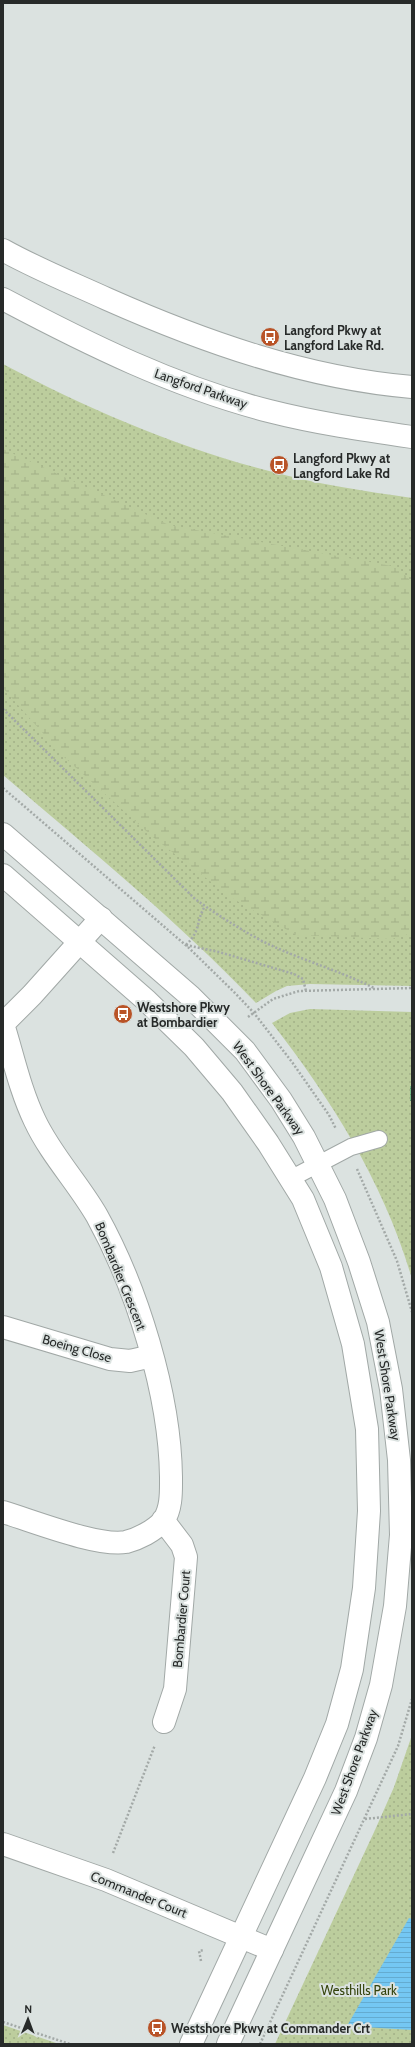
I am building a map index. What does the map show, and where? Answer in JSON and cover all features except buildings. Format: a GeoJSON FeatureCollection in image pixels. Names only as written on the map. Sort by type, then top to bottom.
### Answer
{"type":"FeatureCollection","features":[{"type":"Feature","properties":{"kind":"main road"},"geometry":{"type":"LineString","coordinates":[[3,250],[37,269],[170,326],[260,357],[328,375],[412,387]]}},
{"type":"Feature","properties":{"kind":"main road","name":"Langford Parkway"},"geometry":{"type":"LineString","coordinates":[[3,299],[151,372],[210,393],[269,411],[412,437]]}},
{"type":"Feature","properties":{"kind":"main road","name":"West Shore Parkway"},"geometry":{"type":"LineString","coordinates":[[3,834],[190,996],[245,1051],[281,1100],[304,1136],[335,1199],[360,1262],[378,1322],[391,1389],[399,1460],[401,1535],[395,1606],[381,1685],[366,1738],[346,1791],[228,2044]]}},
{"type":"Feature","properties":{"kind":"main road","name":"West Shore Parkway"},"geometry":{"type":"LineString","coordinates":[[3,875],[147,1001],[194,1047],[232,1092],[290,1179],[302,1199],[331,1267],[353,1344],[367,1429],[369,1511],[364,1588],[352,1669],[337,1724],[315,1778],[191,2044]]}},
{"type":"Feature","properties":{"kind":"main road","name":"Bombardier Crescent"},"geometry":{"type":"LineString","coordinates":[[101,918],[32,995],[3,1024],[24,1098],[47,1143],[96,1215],[115,1254],[137,1307],[152,1356],[164,1413],[170,1466],[171,1493],[168,1508],[163,1520]]}},
{"type":"Feature","properties":{"kind":"main road","name":"Boeing Close"},"geometry":{"type":"LineString","coordinates":[[3,1326],[110,1359],[130,1361],[152,1356]]}},
{"type":"Feature","properties":{"kind":"main road"},"geometry":{"type":"LineString","coordinates":[[3,1512],[96,1541],[113,1543],[128,1542],[142,1536],[163,1520]]}},
{"type":"Feature","properties":{"kind":"main road","name":"Bombardier Court"},"geometry":{"type":"LineString","coordinates":[[163,1520],[182,1545],[186,1557],[175,1689],[164,1722]]}},
{"type":"Feature","properties":{"kind":"main road","name":"Commander Court"},"geometry":{"type":"LineString","coordinates":[[3,1844],[99,1878],[272,1950]]}},
{"type":"Feature","properties":{"kind":"lane"},"geometry":{"type":"LineString","coordinates":[[290,1179],[351,1147],[379,1139]]}},
{"type":"Feature","properties":{"kind":"path"},"geometry":{"type":"LineString","coordinates":[[3,708],[194,898],[262,941],[352,977],[374,988]]}},
{"type":"Feature","properties":{"kind":"path"},"geometry":{"type":"LineString","coordinates":[[3,788],[185,945],[254,1013],[273,1000],[285,995],[306,991],[412,988]]}},
{"type":"Feature","properties":{"kind":"path"},"geometry":{"type":"LineString","coordinates":[[185,945],[198,930],[205,906]]}},
{"type":"Feature","properties":{"kind":"path"},"geometry":{"type":"LineString","coordinates":[[185,945],[218,952],[294,974],[303,979],[306,991]]}},
{"type":"Feature","properties":{"kind":"path"},"geometry":{"type":"LineString","coordinates":[[113,1853],[156,1744]]}},
{"type":"Feature","properties":{"kind":"path"},"geometry":{"type":"LineString","coordinates":[[364,1819],[412,1814]]}},
{"type":"Feature","properties":{"kind":"path"},"geometry":{"type":"LineString","coordinates":[[260,2044],[288,1985]]}},
{"type":"Feature","properties":{"kind":"path"},"geometry":{"type":"LineString","coordinates":[[3,2022],[70,2044]]}},
{"type":"Feature","properties":{"kind":"green space"},"geometry":{"type":"Polygon","coordinates":[[[3,364],[35,381],[100,411],[200,450],[304,480],[412,498],[412,986],[310,984],[287,986],[256,1003],[196,943],[164,914],[3,775],[3,364]]]}},
{"type":"Feature","properties":{"kind":"green space"},"geometry":{"type":"Polygon","coordinates":[[[3,449],[169,525],[397,567],[412,582],[412,933],[392,939],[296,935],[232,898],[154,838],[64,757],[3,688],[3,449]]]}},
{"type":"Feature","properties":{"kind":"green space"},"geometry":{"type":"Polygon","coordinates":[[[310,1009],[412,1012],[412,1279],[401,1244],[372,1177],[336,1113],[272,1023],[290,1013],[310,1009]]]}},
{"type":"Feature","properties":{"kind":"green space","name":"Westhills Park"},"geometry":{"type":"Polygon","coordinates":[[[412,1735],[412,2044],[275,2044],[375,1830],[394,1787],[412,1735]]]}},
{"type":"Feature","properties":{"kind":"green space"},"geometry":{"type":"Polygon","coordinates":[[[3,2025],[59,2044],[3,2044],[3,2025]]]}},
{"type":"Feature","properties":{"kind":"water"},"geometry":{"type":"Polygon","coordinates":[[[409,1918],[412,1919],[412,2030],[347,2026],[409,1918]]]}},
{"type":"Feature","properties":{"kind":"place","name":"Langford Pkwy at Langford Lake Rd."},"geometry":{"type":"Point","coordinates":[270,337]}},
{"type":"Feature","properties":{"kind":"place","name":"Langford Pkwy at Langford Lake Rd"},"geometry":{"type":"Point","coordinates":[279,465]}},
{"type":"Feature","properties":{"kind":"place","name":"Westshore Pkwy at Bombardier"},"geometry":{"type":"Point","coordinates":[123,1014]}},
{"type":"Feature","properties":{"kind":"place","name":"Westshore Pkwy at Commander Crt"},"geometry":{"type":"Point","coordinates":[157,2028]}}]}
